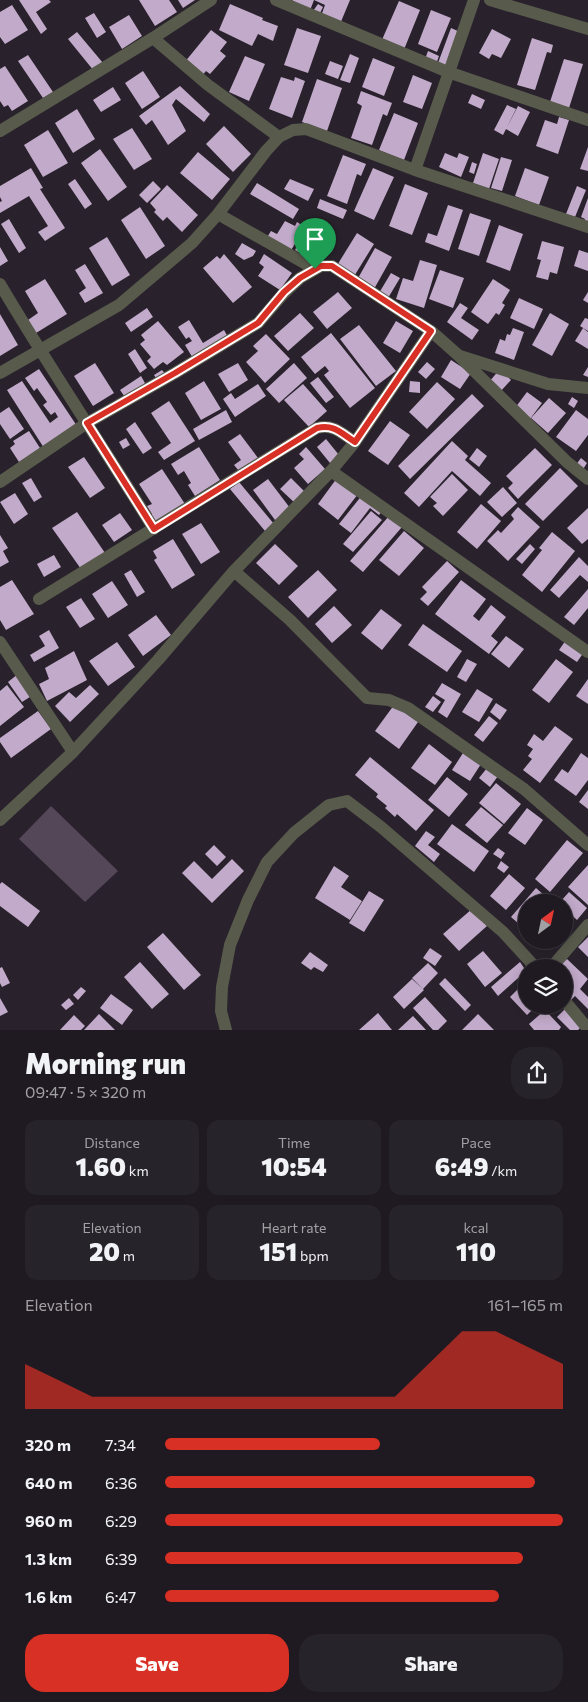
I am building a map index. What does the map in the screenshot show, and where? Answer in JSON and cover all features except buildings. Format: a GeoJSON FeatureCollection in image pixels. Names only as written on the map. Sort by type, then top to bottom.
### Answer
{"type":"FeatureCollection","features":[{"type":"Feature","properties":{"kind":"street"},"geometry":{"type":"LineString","coordinates":[[0,131],[153,38],[211,0]]}},
{"type":"Feature","properties":{"kind":"street"},"geometry":{"type":"LineString","coordinates":[[276,0],[448,72],[588,120]]}},
{"type":"Feature","properties":{"kind":"street"},"geometry":{"type":"LineString","coordinates":[[415,170],[474,0]]}},
{"type":"Feature","properties":{"kind":"street"},"geometry":{"type":"LineString","coordinates":[[490,0],[588,29]]}},
{"type":"Feature","properties":{"kind":"street"},"geometry":{"type":"LineString","coordinates":[[153,38],[208,85],[280,137]]}},
{"type":"Feature","properties":{"kind":"street"},"geometry":{"type":"LineString","coordinates":[[0,373],[119,305],[192,243],[218,214],[266,152],[280,137],[293,130],[306,128],[415,170],[588,226]]}},
{"type":"Feature","properties":{"kind":"street"},"geometry":{"type":"LineString","coordinates":[[218,214],[315,269]]}},
{"type":"Feature","properties":{"kind":"street"},"geometry":{"type":"LineString","coordinates":[[0,482],[87,423],[258,323],[284,292],[300,278],[321,266],[332,266],[431,331],[567,462],[588,479]]}},
{"type":"Feature","properties":{"kind":"street"},"geometry":{"type":"LineString","coordinates":[[0,284],[39,350],[154,529]]}},
{"type":"Feature","properties":{"kind":"street"},"geometry":{"type":"LineString","coordinates":[[0,820],[73,752],[158,660],[234,571],[332,471],[355,442],[431,331]]}},
{"type":"Feature","properties":{"kind":"street"},"geometry":{"type":"LineString","coordinates":[[458,355],[548,384],[588,388]]}},
{"type":"Feature","properties":{"kind":"street"},"geometry":{"type":"LineString","coordinates":[[39,599],[317,428],[327,426],[338,430],[355,442]]}},
{"type":"Feature","properties":{"kind":"street"},"geometry":{"type":"LineString","coordinates":[[332,471],[588,652]]}},
{"type":"Feature","properties":{"kind":"street"},"geometry":{"type":"LineString","coordinates":[[234,571],[290,620],[367,698],[390,700],[408,708],[524,790],[588,845]]}},
{"type":"Feature","properties":{"kind":"street"},"geometry":{"type":"LineString","coordinates":[[0,642],[73,752]]}},
{"type":"Feature","properties":{"kind":"street"},"geometry":{"type":"LineString","coordinates":[[226,1030],[221,1011],[222,986],[230,945],[248,900],[266,862],[294,833],[329,805],[347,801],[381,827],[503,932],[528,959]]}},
{"type":"Feature","properties":{"kind":"street"},"geometry":{"type":"LineString","coordinates":[[559,959],[588,925]]}},
{"type":"Feature","properties":{"kind":"street"},"geometry":{"type":"LineString","coordinates":[[573,1011],[588,1029]]}},
{"type":"Feature","properties":{"kind":"shaded area"},"geometry":{"type":"Polygon","coordinates":[[[51,806],[118,871],[85,902],[19,839],[51,806]]]}},
{"type":"Feature","properties":{"kind":"route"},"geometry":{"type":"LineString","coordinates":[[321,266],[332,266],[431,331],[355,442],[338,430],[327,426],[317,428],[154,529],[87,423],[258,323],[284,292],[300,278],[315,269],[321,266]]}}]}
